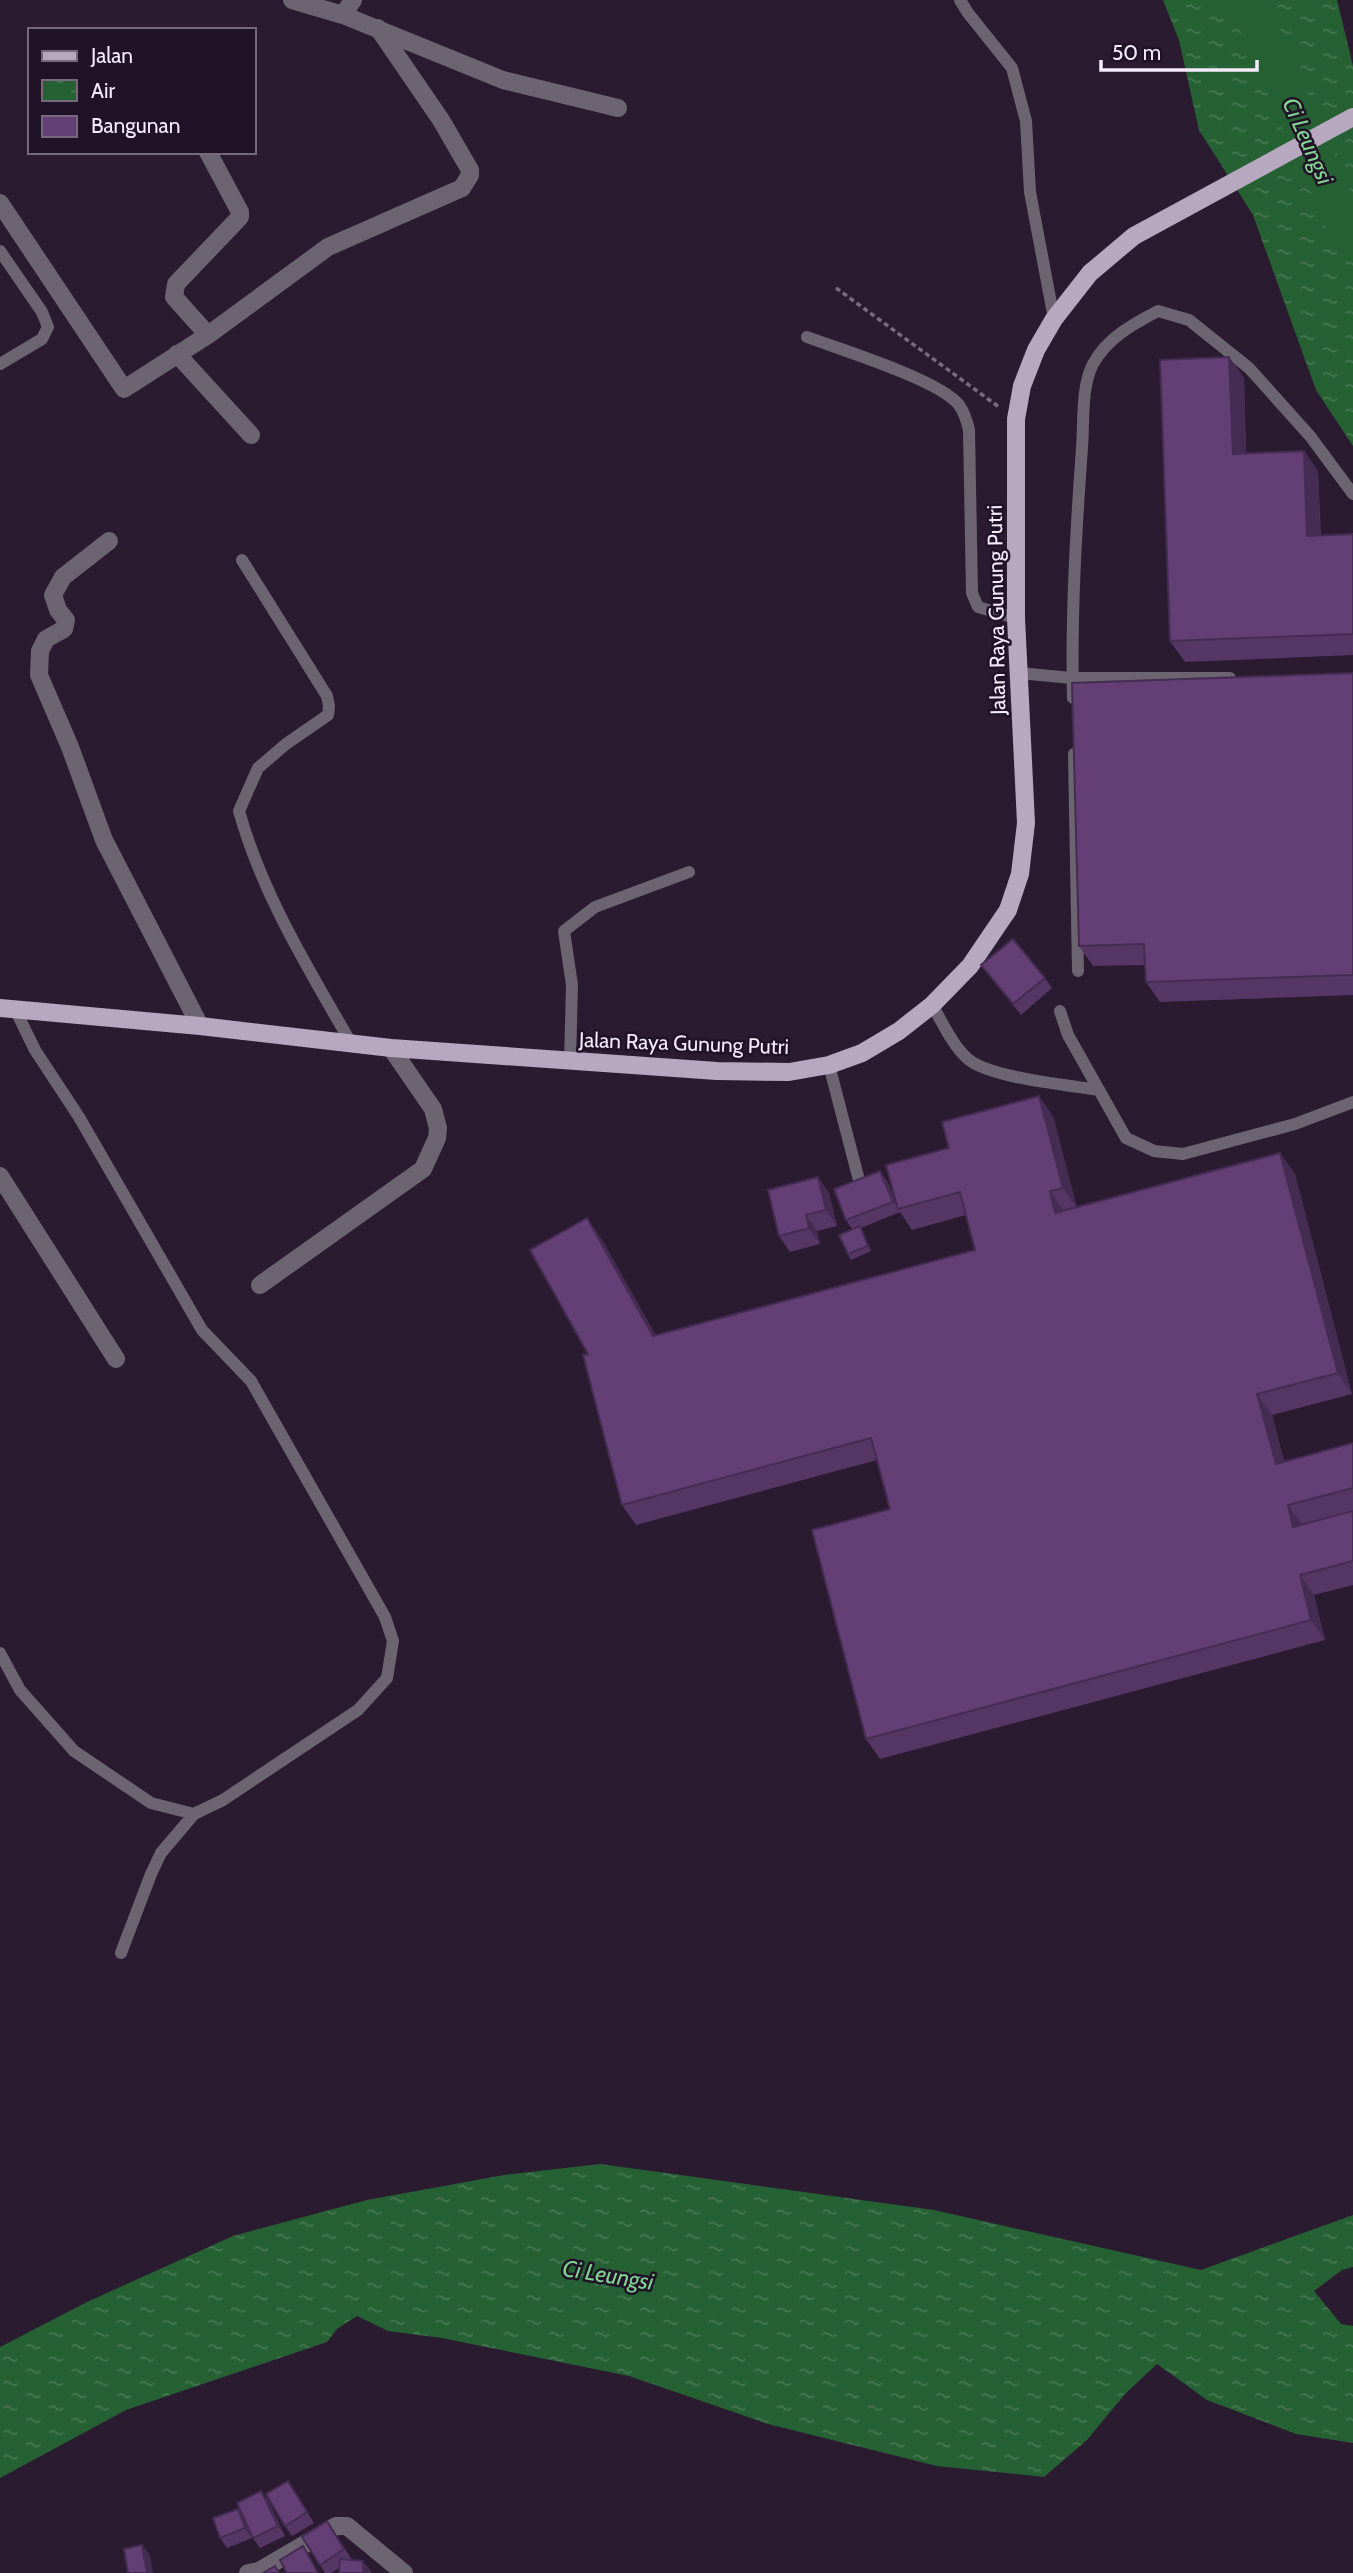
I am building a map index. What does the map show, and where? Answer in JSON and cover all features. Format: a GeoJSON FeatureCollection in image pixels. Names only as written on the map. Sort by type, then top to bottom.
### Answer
{"type":"FeatureCollection","features":[{"type":"Feature","properties":{"kind":"main road","name":"Jalan Raya Gunung Putri"},"geometry":{"type":"LineString","coordinates":[[8,1008],[391,1048],[717,1072],[789,1072],[829,1065],[862,1053],[899,1031],[932,1006],[970,966],[1008,910],[1020,874],[1026,823],[1016,618],[1016,419],[1023,386],[1036,350],[1054,319],[1090,273],[1134,236],[1353,117]]}},
{"type":"Feature","properties":{"kind":"street"},"geometry":{"type":"LineString","coordinates":[[292,0],[348,7],[378,29],[503,80],[618,108]]}},
{"type":"Feature","properties":{"kind":"street"},"geometry":{"type":"LineString","coordinates":[[0,204],[124,389],[208,335],[328,247],[462,188],[467,181],[470,170],[378,29]]}},
{"type":"Feature","properties":{"kind":"street"},"geometry":{"type":"LineString","coordinates":[[208,335],[174,297],[176,284],[240,217],[240,212],[209,154]]}},
{"type":"Feature","properties":{"kind":"street"},"geometry":{"type":"LineString","coordinates":[[177,354],[251,435]]}},
{"type":"Feature","properties":{"kind":"street"},"geometry":{"type":"LineString","coordinates":[[109,541],[63,577],[53,595],[58,610],[66,620],[64,629],[46,639],[40,651],[39,674],[70,747],[104,840],[200,1026]]}},
{"type":"Feature","properties":{"kind":"street"},"geometry":{"type":"LineString","coordinates":[[260,1285],[423,1169],[437,1138],[438,1128],[433,1109],[391,1048]]}},
{"type":"Feature","properties":{"kind":"street"},"geometry":{"type":"LineString","coordinates":[[0,1176],[116,1359]]}},
{"type":"Feature","properties":{"kind":"street"},"geometry":{"type":"LineString","coordinates":[[248,2573],[259,2571],[341,2525],[348,2526],[404,2573]]}},
{"type":"Feature","properties":{"kind":"lane"},"geometry":{"type":"LineString","coordinates":[[960,0],[1012,68],[1026,121],[1030,192],[1054,319]]}},
{"type":"Feature","properties":{"kind":"lane"},"geometry":{"type":"LineString","coordinates":[[0,251],[42,312],[48,327],[42,339],[0,364]]}},
{"type":"Feature","properties":{"kind":"lane"},"geometry":{"type":"LineString","coordinates":[[1073,706],[1076,542],[1086,393],[1092,365],[1112,340],[1134,323],[1158,311],[1189,320],[1249,368],[1310,436],[1353,494]]}},
{"type":"Feature","properties":{"kind":"lane"},"geometry":{"type":"LineString","coordinates":[[807,337],[911,376],[948,395],[959,405],[969,430],[972,593],[978,607],[1016,618]]}},
{"type":"Feature","properties":{"kind":"lane"},"geometry":{"type":"LineString","coordinates":[[242,560],[327,696],[329,706],[328,715],[286,744],[258,768],[239,811],[247,841],[301,957],[351,1043]]}},
{"type":"Feature","properties":{"kind":"lane"},"geometry":{"type":"LineString","coordinates":[[1019,673],[1072,678],[1246,678]]}},
{"type":"Feature","properties":{"kind":"lane"},"geometry":{"type":"LineString","coordinates":[[1073,734],[1078,971]]}},
{"type":"Feature","properties":{"kind":"lane"},"geometry":{"type":"LineString","coordinates":[[570,1061],[572,985],[564,931],[595,907],[690,872]]}},
{"type":"Feature","properties":{"kind":"lane"},"geometry":{"type":"LineString","coordinates":[[932,1006],[954,1042],[969,1060],[994,1072],[1099,1090]]}},
{"type":"Feature","properties":{"kind":"lane"},"geometry":{"type":"LineString","coordinates":[[8,1008],[79,1117],[202,1331],[251,1381],[385,1617],[393,1641],[387,1678],[358,1710],[223,1800],[194,1814],[161,1853],[121,1953]]}},
{"type":"Feature","properties":{"kind":"lane"},"geometry":{"type":"LineString","coordinates":[[1060,1011],[1068,1035],[1126,1138],[1154,1151],[1183,1154],[1295,1124],[1353,1102]]}},
{"type":"Feature","properties":{"kind":"lane"},"geometry":{"type":"LineString","coordinates":[[829,1065],[860,1188]]}},
{"type":"Feature","properties":{"kind":"lane"},"geometry":{"type":"LineString","coordinates":[[0,1653],[20,1690],[74,1751],[150,1803],[194,1814]]}},
{"type":"Feature","properties":{"kind":"path"},"geometry":{"type":"LineString","coordinates":[[836,288],[1016,419]]}},
{"type":"Feature","properties":{"kind":"water"},"geometry":{"type":"Polygon","coordinates":[[[1163,0],[1337,0],[1353,66],[1353,230],[1267,47],[1353,237],[1353,446],[1316,390],[1253,215],[1199,130],[1179,40],[1163,0]]]}},
{"type":"Feature","properties":{"kind":"water"},"geometry":{"type":"Polygon","coordinates":[[[600,2164],[934,2210],[1201,2270],[1353,2215],[1353,2267],[1342,2270],[1314,2291],[1341,2324],[1353,2326],[1353,2443],[1296,2434],[1207,2400],[1157,2364],[1125,2394],[1087,2440],[1044,2477],[937,2466],[768,2424],[629,2376],[442,2338],[388,2331],[357,2316],[337,2329],[327,2342],[126,2410],[0,2478],[0,2347],[87,2302],[233,2236],[367,2200],[504,2175],[600,2164]]]}},
{"type":"Feature","properties":{"kind":"building"},"geometry":{"type":"Polygon","coordinates":[[[1229,357],[1233,454],[1304,451],[1307,536],[1353,534],[1353,634],[1170,641],[1160,360],[1229,357]]]}},
{"type":"Feature","properties":{"kind":"building"},"geometry":{"type":"Polygon","coordinates":[[[1353,673],[1353,975],[1146,982],[1144,944],[1079,946],[1072,683],[1353,673]]]}},
{"type":"Feature","properties":{"kind":"building"},"geometry":{"type":"Polygon","coordinates":[[[1013,939],[1045,978],[1013,1004],[981,965],[1013,939]]]}},
{"type":"Feature","properties":{"kind":"building"},"geometry":{"type":"Polygon","coordinates":[[[1039,1096],[1063,1188],[1050,1191],[1055,1213],[1280,1153],[1338,1373],[1257,1394],[1276,1464],[1353,1443],[1353,1488],[1288,1505],[1293,1527],[1353,1511],[1353,1561],[1300,1575],[1311,1620],[866,1739],[812,1530],[890,1509],[871,1438],[622,1505],[583,1355],[588,1354],[530,1250],[587,1218],[653,1336],[975,1250],[960,1192],[898,1209],[886,1165],[949,1148],[942,1122],[1039,1096]]]}},
{"type":"Feature","properties":{"kind":"building"},"geometry":{"type":"Polygon","coordinates":[[[880,1171],[893,1202],[846,1220],[834,1189],[880,1171]]]}},
{"type":"Feature","properties":{"kind":"building"},"geometry":{"type":"Polygon","coordinates":[[[818,1177],[826,1210],[806,1215],[809,1228],[779,1236],[768,1190],[818,1177]]]}},
{"type":"Feature","properties":{"kind":"building"},"geometry":{"type":"Polygon","coordinates":[[[860,1226],[868,1246],[848,1254],[839,1235],[860,1226]]]}},
{"type":"Feature","properties":{"kind":"building"},"geometry":{"type":"Polygon","coordinates":[[[288,2481],[307,2512],[285,2526],[266,2494],[288,2481]]]}},
{"type":"Feature","properties":{"kind":"building"},"geometry":{"type":"Polygon","coordinates":[[[261,2491],[278,2526],[253,2538],[237,2503],[261,2491]]]}},
{"type":"Feature","properties":{"kind":"building"},"geometry":{"type":"Polygon","coordinates":[[[238,2509],[245,2528],[220,2538],[213,2518],[238,2509]]]}},
{"type":"Feature","properties":{"kind":"building"},"geometry":{"type":"Polygon","coordinates":[[[327,2521],[344,2549],[320,2565],[302,2537],[327,2521]]]}},
{"type":"Feature","properties":{"kind":"building"},"geometry":{"type":"Polygon","coordinates":[[[142,2545],[147,2573],[128,2573],[124,2549],[142,2545]]]}},
{"type":"Feature","properties":{"kind":"building"},"geometry":{"type":"Polygon","coordinates":[[[303,2546],[318,2573],[287,2573],[280,2560],[303,2546]]]}},
{"type":"Feature","properties":{"kind":"building"},"geometry":{"type":"Polygon","coordinates":[[[340,2559],[363,2561],[363,2573],[339,2573],[340,2559]]]}},
{"type":"Feature","properties":{"kind":"building"},"geometry":{"type":"Polygon","coordinates":[[[275,2566],[279,2573],[263,2573],[275,2566]]]}},
{"type":"Feature","properties":{"kind":"waterway","name":"Ci Leungsi"},"geometry":{"type":"LineString","coordinates":[[1247,0],[1353,243]]}}]}
